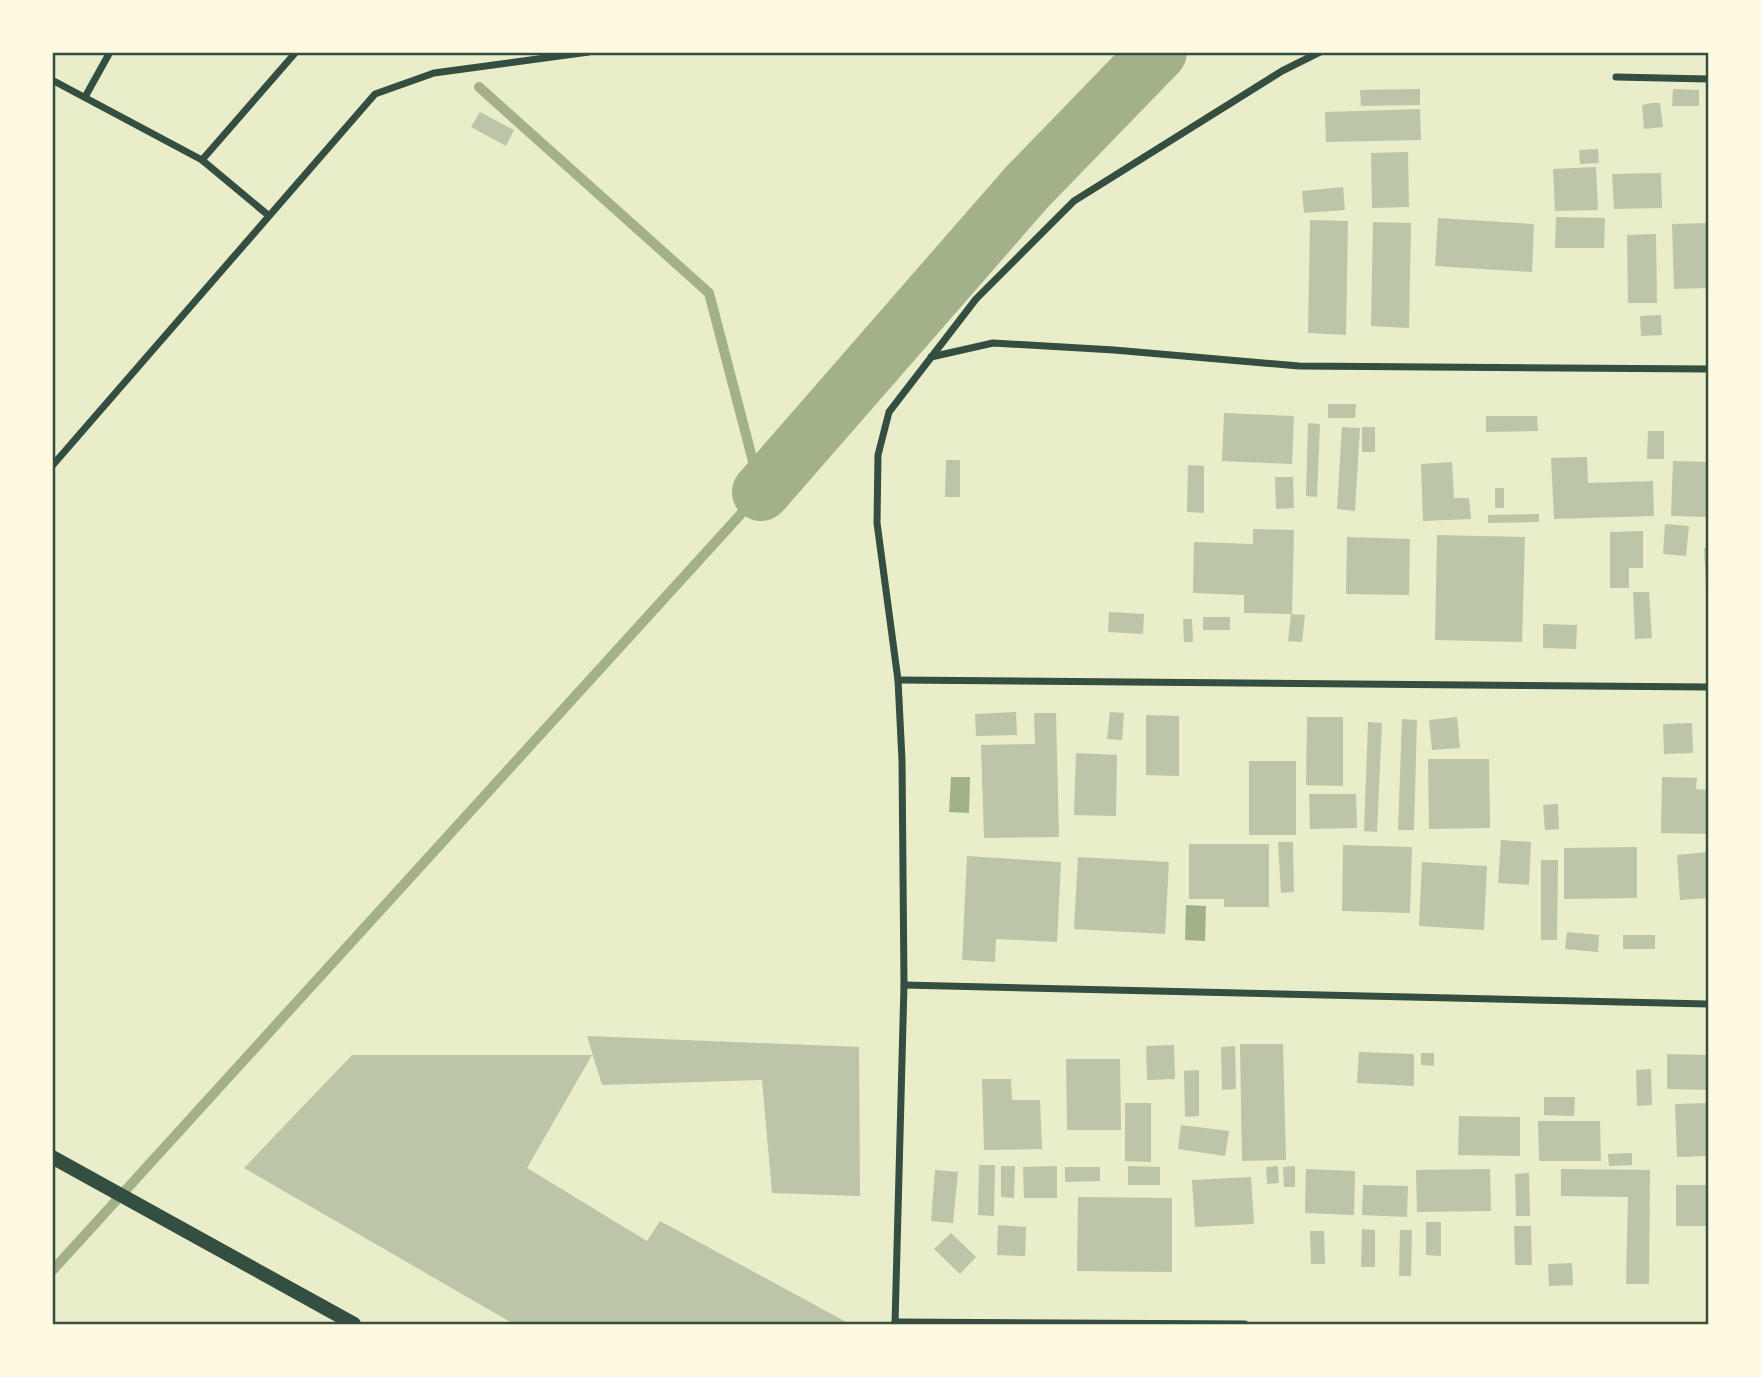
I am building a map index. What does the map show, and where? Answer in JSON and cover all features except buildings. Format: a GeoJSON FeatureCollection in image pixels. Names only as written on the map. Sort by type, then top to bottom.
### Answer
{"type":"FeatureCollection","features":[{"type":"Feature","properties":{"kind":"main road"},"geometry":{"type":"LineString","coordinates":[[52,1157],[354,1325]]}},
{"type":"Feature","properties":{"kind":"street"},"geometry":{"type":"LineString","coordinates":[[85,97],[110,52]]}},
{"type":"Feature","properties":{"kind":"street"},"geometry":{"type":"LineString","coordinates":[[202,160],[296,52]]}},
{"type":"Feature","properties":{"kind":"street"},"geometry":{"type":"LineString","coordinates":[[52,466],[375,94],[434,73],[589,52]]}},
{"type":"Feature","properties":{"kind":"street"},"geometry":{"type":"LineString","coordinates":[[1245,1325],[895,1323],[904,985],[902,760],[898,680],[877,523],[878,455],[889,412],[931,357],[976,299],[1074,201],[1270,79],[1320,52]]}},
{"type":"Feature","properties":{"kind":"street"},"geometry":{"type":"LineString","coordinates":[[1616,77],[1709,79]]}},
{"type":"Feature","properties":{"kind":"street"},"geometry":{"type":"LineString","coordinates":[[52,80],[202,160],[268,215]]}},
{"type":"Feature","properties":{"kind":"street"},"geometry":{"type":"LineString","coordinates":[[931,357],[993,343],[1114,350],[1298,366],[1709,369]]}},
{"type":"Feature","properties":{"kind":"street"},"geometry":{"type":"LineString","coordinates":[[898,680],[1709,687]]}},
{"type":"Feature","properties":{"kind":"street"},"geometry":{"type":"LineString","coordinates":[[904,985],[1709,1004]]}},
{"type":"Feature","properties":{"kind":"shaded area"},"geometry":{"type":"Polygon","coordinates":[[[951,777],[970,777],[969,813],[949,812],[951,777]]]}},
{"type":"Feature","properties":{"kind":"shaded area"},"geometry":{"type":"Polygon","coordinates":[[[1186,905],[1206,906],[1205,941],[1185,940],[1186,905]]]}},
{"type":"Feature","properties":{"kind":"waterway"},"geometry":{"type":"LineString","coordinates":[[761,492],[1027,187],[1158,52]]}},
{"type":"Feature","properties":{"kind":"waterway"},"geometry":{"type":"LineString","coordinates":[[52,1271],[761,492],[709,293],[479,87]]}}]}
